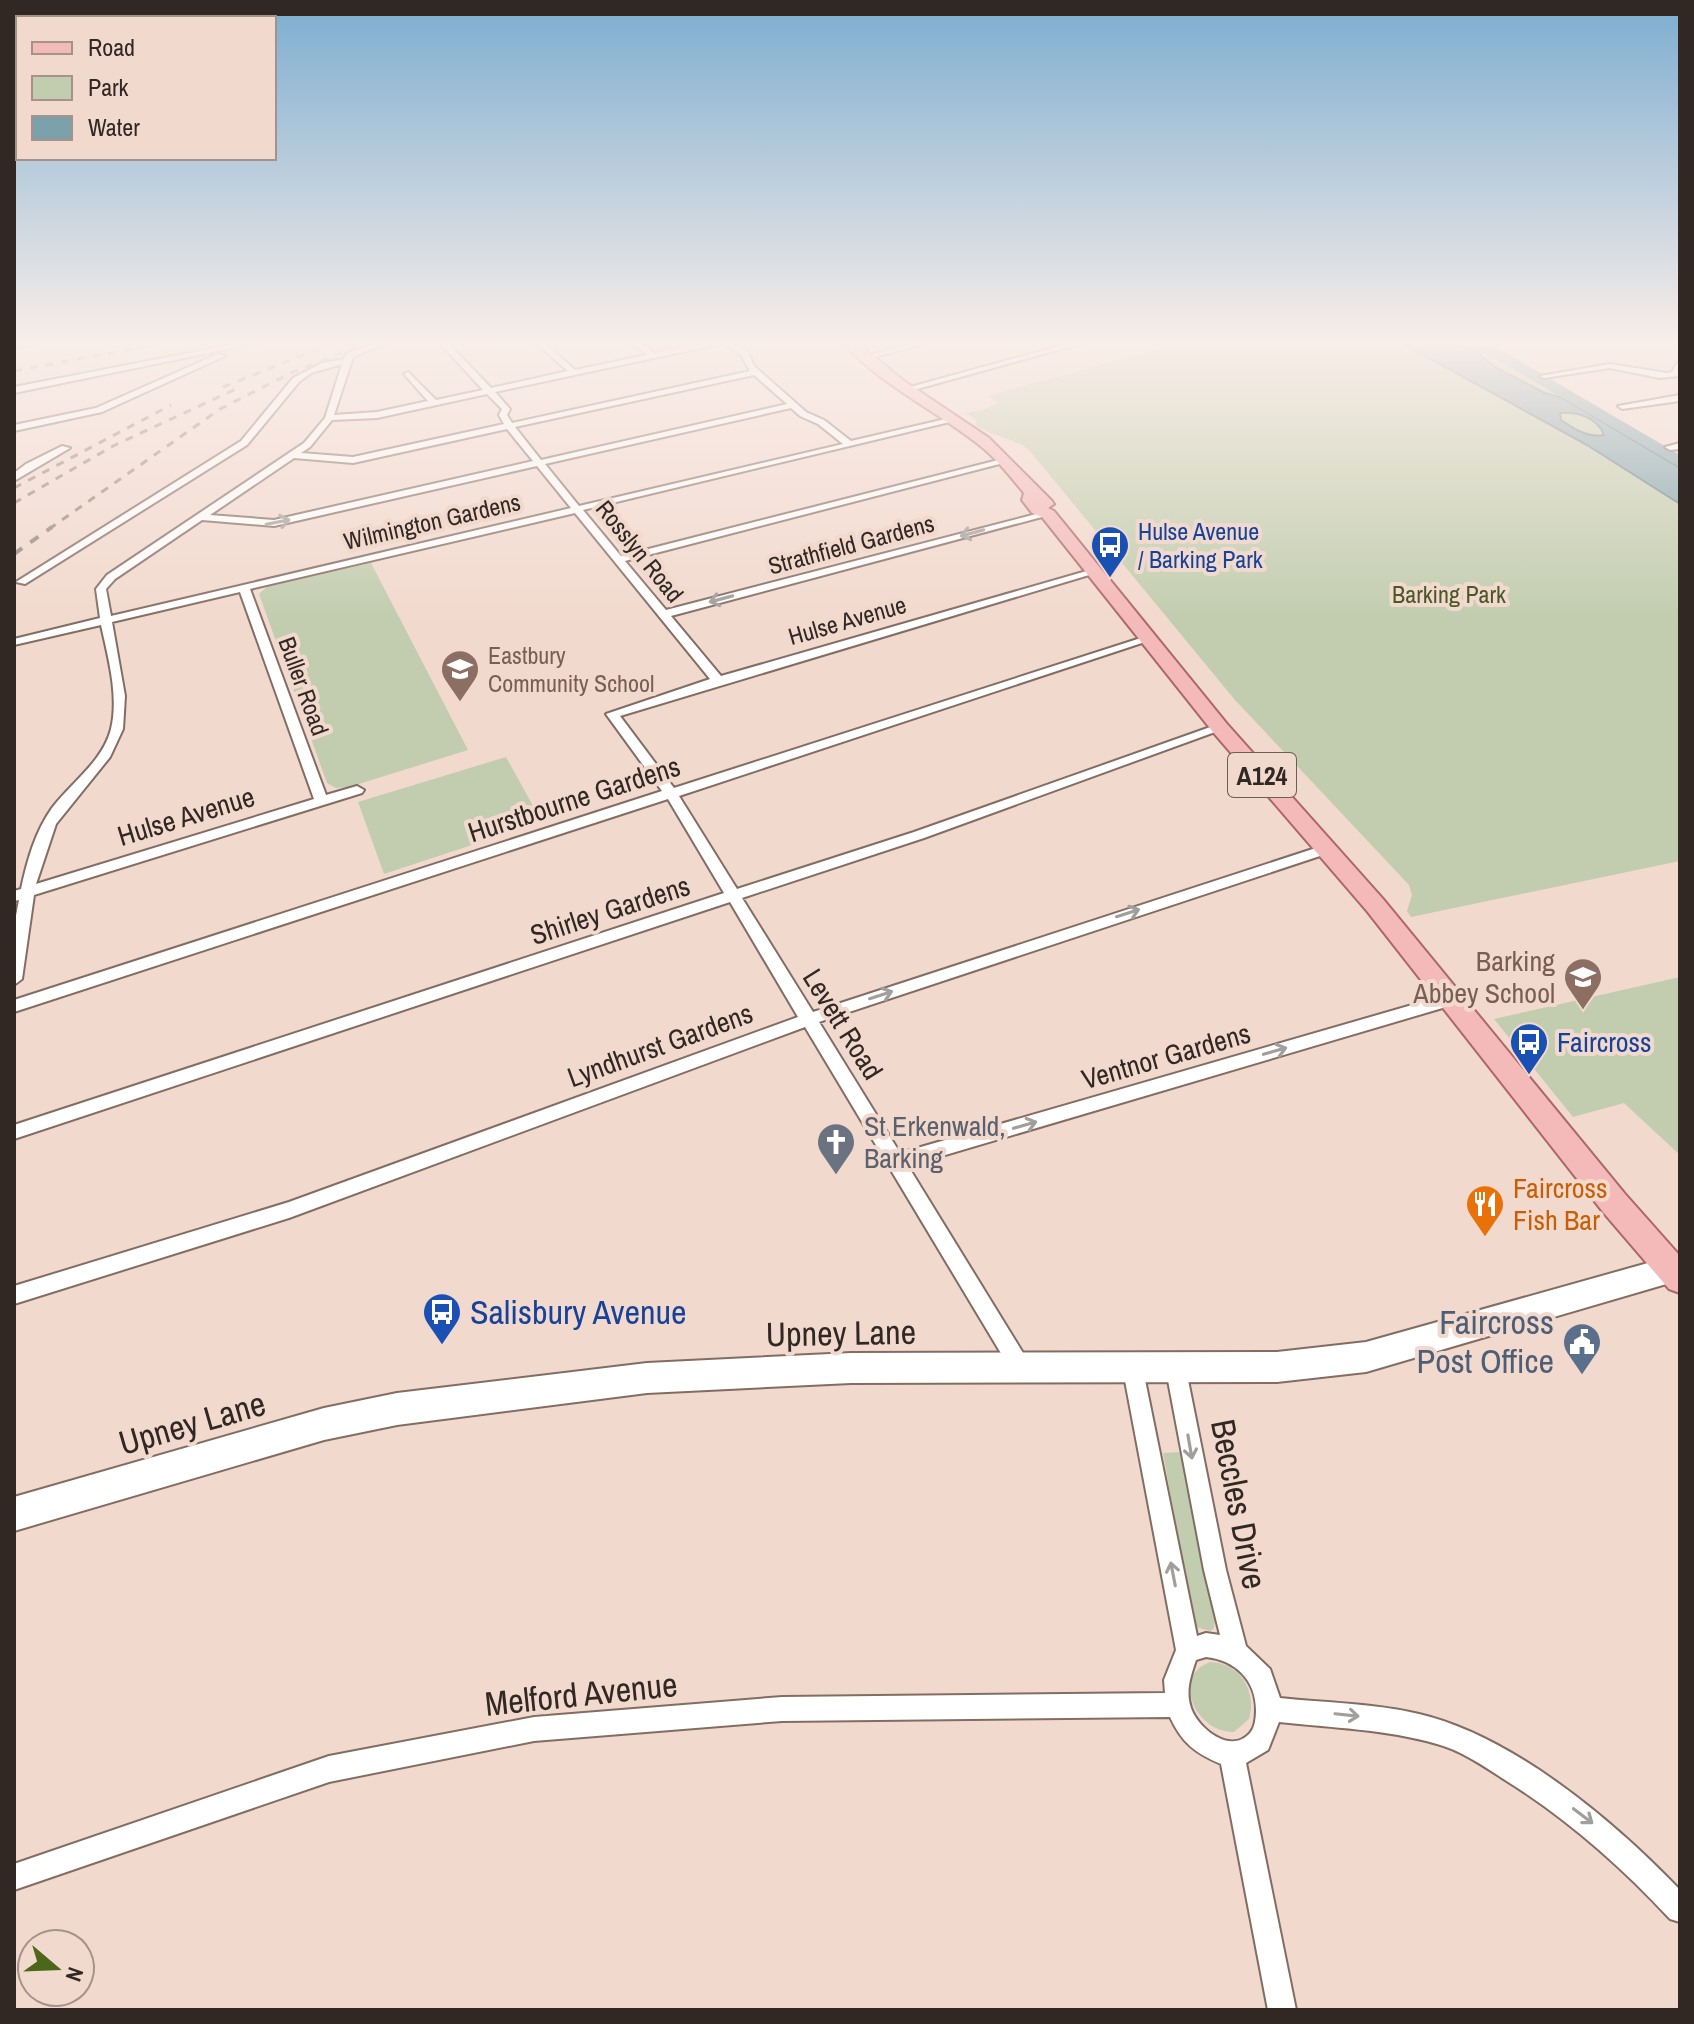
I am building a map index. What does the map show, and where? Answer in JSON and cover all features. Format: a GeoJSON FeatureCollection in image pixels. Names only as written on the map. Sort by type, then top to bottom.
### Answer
{"type":"FeatureCollection","features":[{"type":"Feature","properties":{"kind":"main road","name":"A124"},"geometry":{"type":"LineString","coordinates":[[972,434],[1006,461],[1032,493],[1030,500],[1038,510],[1048,514],[1220,728],[1327,849],[1614,1203],[1678,1272]]}},
{"type":"Feature","properties":{"kind":"street"},"geometry":{"type":"LineString","coordinates":[[21,582],[244,443],[252,434]]}},
{"type":"Feature","properties":{"kind":"street"},"geometry":{"type":"LineString","coordinates":[[14,979],[33,866],[50,822],[109,747],[116,732],[120,707],[101,589],[111,577],[294,455],[317,434]]}},
{"type":"Feature","properties":{"kind":"street"},"geometry":{"type":"LineString","coordinates":[[294,455],[353,460],[470,434]]}},
{"type":"Feature","properties":{"kind":"street","name":"Rosslyn Road"},"geometry":{"type":"LineString","coordinates":[[516,434],[718,681]]}},
{"type":"Feature","properties":{"kind":"street"},"geometry":{"type":"LineString","coordinates":[[201,517],[267,524],[668,434]]}},
{"type":"Feature","properties":{"kind":"street"},"geometry":{"type":"LineString","coordinates":[[836,434],[849,444]]}},
{"type":"Feature","properties":{"kind":"street","name":"Wilmington Gardens"},"geometry":{"type":"LineString","coordinates":[[14,642],[891,434]]}},
{"type":"Feature","properties":{"kind":"street"},"geometry":{"type":"LineString","coordinates":[[14,478],[29,466],[65,448]]}},
{"type":"Feature","properties":{"kind":"street"},"geometry":{"type":"LineString","coordinates":[[620,559],[1006,461]]}},
{"type":"Feature","properties":{"kind":"street","name":"Strathfield Gardens"},"geometry":{"type":"LineString","coordinates":[[665,614],[1048,514]]}},
{"type":"Feature","properties":{"kind":"street","name":"Hulse Avenue"},"geometry":{"type":"LineString","coordinates":[[612,714],[1094,572]]}},
{"type":"Feature","properties":{"kind":"street","name":"Buller Road"},"geometry":{"type":"LineString","coordinates":[[244,587],[322,801]]}},
{"type":"Feature","properties":{"kind":"street","name":"Hurstbourne Gardens"},"geometry":{"type":"LineString","coordinates":[[14,1006],[1148,639]]}},
{"type":"Feature","properties":{"kind":"street","name":"Levett Road"},"geometry":{"type":"LineString","coordinates":[[612,714],[672,795],[1021,1368]]}},
{"type":"Feature","properties":{"kind":"street","name":"Shirley Gardens"},"geometry":{"type":"LineString","coordinates":[[14,1132],[919,835],[1220,728]]}},
{"type":"Feature","properties":{"kind":"street","name":"Hulse Avenue"},"geometry":{"type":"LineString","coordinates":[[14,896],[357,790]]}},
{"type":"Feature","properties":{"kind":"street","name":"Lyndhurst Gardens"},"geometry":{"type":"LineString","coordinates":[[14,1295],[289,1210],[807,1020],[1327,849]]}},
{"type":"Feature","properties":{"kind":"street","name":"Ventnor Gardens"},"geometry":{"type":"LineString","coordinates":[[897,1162],[1450,1000]]}},
{"type":"Feature","properties":{"kind":"street","name":"Upney Lane"},"geometry":{"type":"LineString","coordinates":[[14,1514],[324,1424],[397,1409],[647,1378],[851,1368],[1176,1370],[1277,1367],[1366,1357],[1678,1272]]}},
{"type":"Feature","properties":{"kind":"street"},"geometry":{"type":"LineString","coordinates":[[1133,1370],[1188,1650],[1175,1678],[1176,1705],[1183,1721],[1197,1739],[1215,1751],[1232,1754],[1247,1751],[1257,1744],[1266,1731],[1270,1709],[1262,1680],[1250,1663],[1236,1652],[1220,1646],[1188,1650]]}},
{"type":"Feature","properties":{"kind":"street","name":"Beccles Drive"},"geometry":{"type":"LineString","coordinates":[[1176,1370],[1222,1600],[1236,1652]]}},
{"type":"Feature","properties":{"kind":"street","name":"Melford Avenue"},"geometry":{"type":"LineString","coordinates":[[14,1877],[329,1769],[534,1729],[782,1709],[1176,1705]]}},
{"type":"Feature","properties":{"kind":"street"},"geometry":{"type":"LineString","coordinates":[[1270,1709],[1343,1714],[1441,1732],[1489,1755],[1585,1816],[1632,1857],[1680,1909]]}},
{"type":"Feature","properties":{"kind":"street"},"geometry":{"type":"LineString","coordinates":[[1232,1754],[1282,2010]]}},
{"type":"Feature","properties":{"kind":"green space","name":"Barking Park"},"geometry":{"type":"Polygon","coordinates":[[[996,434],[1629,434],[1680,466],[1680,861],[1411,917],[1407,911],[1412,895],[1409,885],[1235,700],[1029,450],[996,434]]]}},
{"type":"Feature","properties":{"kind":"green space"},"geometry":{"type":"Polygon","coordinates":[[[371,563],[468,750],[349,787],[336,788],[327,783],[259,594],[268,586],[371,563]]]}},
{"type":"Feature","properties":{"kind":"green space"},"geometry":{"type":"Polygon","coordinates":[[[506,757],[542,822],[384,874],[358,802],[506,757]]]}},
{"type":"Feature","properties":{"kind":"green space"},"geometry":{"type":"Polygon","coordinates":[[[1680,977],[1680,1155],[1624,1103],[1573,1117],[1494,1019],[1680,977]]]}},
{"type":"Feature","properties":{"kind":"green space"},"geometry":{"type":"Polygon","coordinates":[[[1180,1452],[1215,1620],[1214,1628],[1210,1631],[1196,1627],[1191,1612],[1163,1453],[1180,1452]]]}},
{"type":"Feature","properties":{"kind":"green space"},"geometry":{"type":"Polygon","coordinates":[[[1210,1662],[1238,1673],[1248,1689],[1251,1699],[1249,1719],[1234,1732],[1209,1724],[1193,1703],[1191,1679],[1198,1669],[1210,1662]]]}},
{"type":"Feature","properties":{"kind":"water"},"geometry":{"type":"Polygon","coordinates":[[[1568,434],[1623,434],[1680,468],[1680,504],[1568,434]]]}},
{"type":"Feature","properties":{"kind":"waterway"},"geometry":{"type":"LineString","coordinates":[[1636,434],[1680,462]]}},
{"type":"Feature","properties":{"kind":"railway"},"geometry":{"type":"LineString","coordinates":[[14,488],[115,434]]}},
{"type":"Feature","properties":{"kind":"railway"},"geometry":{"type":"LineString","coordinates":[[14,503],[138,434]]}},
{"type":"Feature","properties":{"kind":"railway"},"geometry":{"type":"LineString","coordinates":[[49,529],[184,434]]}},
{"type":"Feature","properties":{"kind":"railway"},"geometry":{"type":"LineString","coordinates":[[14,554],[52,527]]}},
{"type":"Feature","properties":{"kind":"place","name":"Hulse Avenue / Barking Park"},"geometry":{"type":"Point","coordinates":[1110,579]}},
{"type":"Feature","properties":{"kind":"place","name":"Eastbury Community School"},"geometry":{"type":"Point","coordinates":[460,703]}},
{"type":"Feature","properties":{"kind":"place","name":"Barking Abbey School"},"geometry":{"type":"Point","coordinates":[1583,1011]}},
{"type":"Feature","properties":{"kind":"place","name":"Faircross"},"geometry":{"type":"Point","coordinates":[1529,1076]}},
{"type":"Feature","properties":{"kind":"place","name":"St Erkenwald, Barking"},"geometry":{"type":"Point","coordinates":[836,1176]}},
{"type":"Feature","properties":{"kind":"place","name":"Faircross Fish Bar"},"geometry":{"type":"Point","coordinates":[1485,1238]}},
{"type":"Feature","properties":{"kind":"place","name":"Salisbury Avenue"},"geometry":{"type":"Point","coordinates":[442,1346]}},
{"type":"Feature","properties":{"kind":"place","name":"Faircross Post Office"},"geometry":{"type":"Point","coordinates":[1582,1376]}}]}
